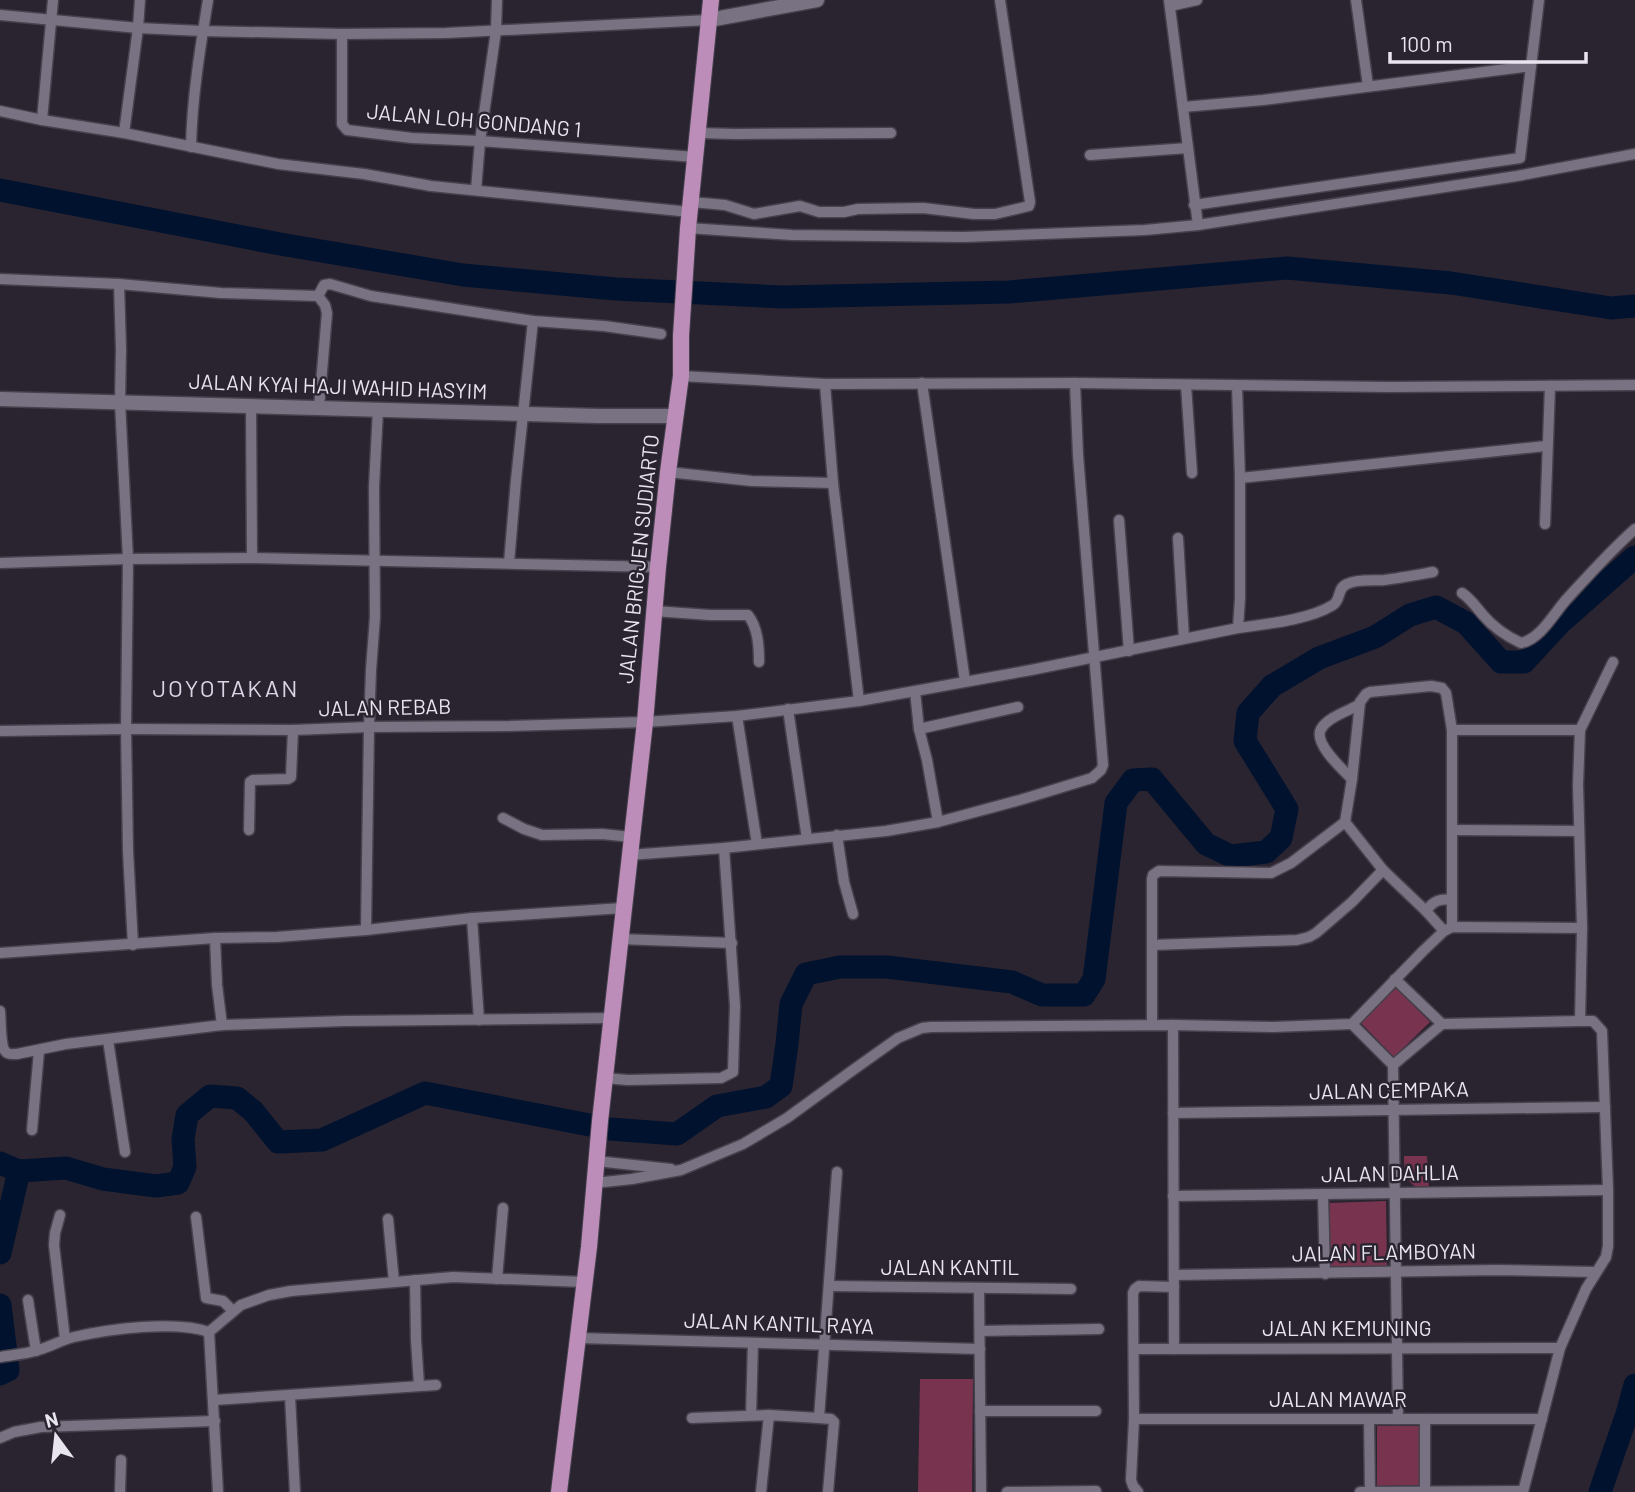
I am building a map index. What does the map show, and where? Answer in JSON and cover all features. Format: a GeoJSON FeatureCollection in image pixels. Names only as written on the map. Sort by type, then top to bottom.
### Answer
{"type":"FeatureCollection","features":[{"type":"Feature","properties":{"kind":"main road","name":"JALAN BRIGJEN SUDIARTO"},"geometry":{"type":"LineString","coordinates":[[559,1492],[645,722],[668,472],[681,376],[689,214],[711,0]]}},
{"type":"Feature","properties":{"kind":"main road"},"geometry":{"type":"LineString","coordinates":[[709,20],[817,0]]}},
{"type":"Feature","properties":{"kind":"main road","name":"JALAN KYAI HAJI WAHID HASYIM"},"geometry":{"type":"LineString","coordinates":[[0,399],[675,416]]}},
{"type":"Feature","properties":{"kind":"street"},"geometry":{"type":"LineString","coordinates":[[42,120],[53,0]]}},
{"type":"Feature","properties":{"kind":"street"},"geometry":{"type":"LineString","coordinates":[[124,133],[140,0]]}},
{"type":"Feature","properties":{"kind":"street"},"geometry":{"type":"LineString","coordinates":[[191,148],[202,31],[208,0]]}},
{"type":"Feature","properties":{"kind":"street"},"geometry":{"type":"LineString","coordinates":[[476,190],[480,141],[496,31],[497,0]]}},
{"type":"Feature","properties":{"kind":"street"},"geometry":{"type":"LineString","coordinates":[[689,214],[725,205],[754,214],[800,206],[819,212],[923,208],[995,214],[1029,206],[1000,0]]}},
{"type":"Feature","properties":{"kind":"street"},"geometry":{"type":"LineString","coordinates":[[1197,0],[1169,3],[1198,225]]}},
{"type":"Feature","properties":{"kind":"street"},"geometry":{"type":"LineString","coordinates":[[1356,0],[1368,86]]}},
{"type":"Feature","properties":{"kind":"street"},"geometry":{"type":"LineString","coordinates":[[1194,205],[1520,158],[1539,0]]}},
{"type":"Feature","properties":{"kind":"street"},"geometry":{"type":"LineString","coordinates":[[0,15],[202,31],[342,34],[496,31],[709,20]]}},
{"type":"Feature","properties":{"kind":"street","name":"JALAN LOH GONDANG 1"},"geometry":{"type":"LineString","coordinates":[[342,34],[342,124],[347,130],[412,138],[695,157]]}},
{"type":"Feature","properties":{"kind":"street"},"geometry":{"type":"LineString","coordinates":[[1183,107],[1263,100],[1531,66]]}},
{"type":"Feature","properties":{"kind":"street"},"geometry":{"type":"LineString","coordinates":[[0,111],[278,164],[364,174],[431,186],[689,214],[792,235],[964,237],[1145,230],[1198,225],[1517,176],[1635,154]]}},
{"type":"Feature","properties":{"kind":"street"},"geometry":{"type":"LineString","coordinates":[[699,133],[891,133]]}},
{"type":"Feature","properties":{"kind":"street"},"geometry":{"type":"LineString","coordinates":[[1090,155],[1188,148]]}},
{"type":"Feature","properties":{"kind":"street"},"geometry":{"type":"LineString","coordinates":[[0,279],[119,284],[221,293],[318,296],[326,305],[327,313],[319,407]]}},
{"type":"Feature","properties":{"kind":"street"},"geometry":{"type":"LineString","coordinates":[[119,284],[120,402],[128,559],[126,729],[133,945]]}},
{"type":"Feature","properties":{"kind":"street"},"geometry":{"type":"LineString","coordinates":[[318,296],[324,285],[330,284],[371,296],[533,321],[604,326],[661,334]]}},
{"type":"Feature","properties":{"kind":"street"},"geometry":{"type":"LineString","coordinates":[[509,563],[533,321]]}},
{"type":"Feature","properties":{"kind":"street"},"geometry":{"type":"LineString","coordinates":[[681,376],[825,384],[1075,383],[1390,387],[1635,384]]}},
{"type":"Feature","properties":{"kind":"street"},"geometry":{"type":"LineString","coordinates":[[922,383],[965,681]]}},
{"type":"Feature","properties":{"kind":"street"},"geometry":{"type":"LineString","coordinates":[[629,855],[886,831],[938,822],[1020,800],[1098,774],[1103,765],[1078,455],[1075,383]]}},
{"type":"Feature","properties":{"kind":"street"},"geometry":{"type":"LineString","coordinates":[[825,384],[833,483],[859,701]]}},
{"type":"Feature","properties":{"kind":"street"},"geometry":{"type":"LineString","coordinates":[[1186,385],[1192,473]]}},
{"type":"Feature","properties":{"kind":"street"},"geometry":{"type":"LineString","coordinates":[[1237,386],[1240,478],[1238,628]]}},
{"type":"Feature","properties":{"kind":"street"},"geometry":{"type":"LineString","coordinates":[[1545,524],[1550,386]]}},
{"type":"Feature","properties":{"kind":"street"},"geometry":{"type":"LineString","coordinates":[[251,406],[251,558]]}},
{"type":"Feature","properties":{"kind":"street"},"geometry":{"type":"LineString","coordinates":[[366,930],[369,727],[375,617],[374,487],[378,410]]}},
{"type":"Feature","properties":{"kind":"street"},"geometry":{"type":"LineString","coordinates":[[1240,478],[1546,446]]}},
{"type":"Feature","properties":{"kind":"street"},"geometry":{"type":"LineString","coordinates":[[668,472],[752,481],[833,483]]}},
{"type":"Feature","properties":{"kind":"street"},"geometry":{"type":"LineString","coordinates":[[1119,520],[1129,651]]}},
{"type":"Feature","properties":{"kind":"street"},"geometry":{"type":"LineString","coordinates":[[1462,593],[1504,635],[1524,643],[1538,633],[1635,528]]}},
{"type":"Feature","properties":{"kind":"street"},"geometry":{"type":"LineString","coordinates":[[1178,538],[1184,638]]}},
{"type":"Feature","properties":{"kind":"street"},"geometry":{"type":"LineString","coordinates":[[0,563],[251,558],[658,567]]}},
{"type":"Feature","properties":{"kind":"street","name":"JALAN REBAB"},"geometry":{"type":"LineString","coordinates":[[0,731],[509,726],[737,716],[859,701],[1031,670],[1184,638],[1283,622],[1329,607],[1337,601],[1342,587],[1348,583],[1433,572]]}},
{"type":"Feature","properties":{"kind":"street"},"geometry":{"type":"LineString","coordinates":[[654,611],[748,615],[754,625],[760,662]]}},
{"type":"Feature","properties":{"kind":"street"},"geometry":{"type":"LineString","coordinates":[[1580,1020],[1580,730],[1613,663]]}},
{"type":"Feature","properties":{"kind":"street"},"geometry":{"type":"LineString","coordinates":[[595,1183],[632,1180],[681,1170],[743,1144],[776,1125],[898,1038],[922,1028],[1152,1025],[1273,1027],[1352,1024],[1448,929],[1452,900],[1452,730],[1446,693],[1442,688],[1430,686],[1370,692],[1363,697],[1359,705],[1345,822],[1291,863],[1271,873],[1155,873],[1152,879],[1152,1025]]}},
{"type":"Feature","properties":{"kind":"street"},"geometry":{"type":"LineString","coordinates":[[915,691],[919,729],[938,822]]}},
{"type":"Feature","properties":{"kind":"street"},"geometry":{"type":"LineString","coordinates":[[1352,779],[1334,761],[1324,747],[1320,735],[1327,723],[1359,705]]}},
{"type":"Feature","properties":{"kind":"street"},"geometry":{"type":"LineString","coordinates":[[919,729],[1018,707]]}},
{"type":"Feature","properties":{"kind":"street"},"geometry":{"type":"LineString","coordinates":[[788,709],[807,839]]}},
{"type":"Feature","properties":{"kind":"street"},"geometry":{"type":"LineString","coordinates":[[737,716],[757,844]]}},
{"type":"Feature","properties":{"kind":"street"},"geometry":{"type":"LineString","coordinates":[[249,830],[250,782],[291,777],[293,730]]}},
{"type":"Feature","properties":{"kind":"street"},"geometry":{"type":"LineString","coordinates":[[1452,730],[1580,730]]}},
{"type":"Feature","properties":{"kind":"street"},"geometry":{"type":"LineString","coordinates":[[503,818],[542,835],[603,834],[631,837]]}},
{"type":"Feature","properties":{"kind":"street"},"geometry":{"type":"LineString","coordinates":[[1345,822],[1383,870],[1426,912],[1448,929],[1582,928]]}},
{"type":"Feature","properties":{"kind":"street"},"geometry":{"type":"LineString","coordinates":[[1452,830],[1579,831]]}},
{"type":"Feature","properties":{"kind":"street"},"geometry":{"type":"LineString","coordinates":[[837,835],[844,882],[853,914]]}},
{"type":"Feature","properties":{"kind":"street"},"geometry":{"type":"LineString","coordinates":[[604,1078],[710,1079],[721,1078],[733,1072],[735,1006],[724,848]]}},
{"type":"Feature","properties":{"kind":"street"},"geometry":{"type":"LineString","coordinates":[[1153,945],[1297,940],[1310,937],[1352,902],[1383,870]]}},
{"type":"Feature","properties":{"kind":"street"},"geometry":{"type":"LineString","coordinates":[[1426,912],[1437,901],[1452,900]]}},
{"type":"Feature","properties":{"kind":"street"},"geometry":{"type":"LineString","coordinates":[[0,953],[215,938],[277,937],[472,918],[623,908]]}},
{"type":"Feature","properties":{"kind":"street"},"geometry":{"type":"LineString","coordinates":[[472,918],[479,1020]]}},
{"type":"Feature","properties":{"kind":"street"},"geometry":{"type":"LineString","coordinates":[[215,938],[222,1025]]}},
{"type":"Feature","properties":{"kind":"street"},"geometry":{"type":"LineString","coordinates":[[619,939],[732,943]]}},
{"type":"Feature","properties":{"kind":"street"},"geometry":{"type":"LineString","coordinates":[[1395,979],[1442,1024]]}},
{"type":"Feature","properties":{"kind":"street"},"geometry":{"type":"LineString","coordinates":[[0,1011],[2,1045],[5,1052],[17,1055],[66,1044],[222,1025],[612,1018]]}},
{"type":"Feature","properties":{"kind":"street"},"geometry":{"type":"LineString","coordinates":[[1360,1492],[1522,1491],[1560,1348],[1586,1289],[1603,1265],[1608,1246],[1602,1031],[1598,1025],[1593,1021],[1580,1020],[1442,1024],[1393,1065]]}},
{"type":"Feature","properties":{"kind":"street"},"geometry":{"type":"LineString","coordinates":[[1352,1024],[1393,1065],[1398,1419]]}},
{"type":"Feature","properties":{"kind":"street"},"geometry":{"type":"LineString","coordinates":[[1173,1025],[1174,1349]]}},
{"type":"Feature","properties":{"kind":"street"},"geometry":{"type":"LineString","coordinates":[[108,1040],[124,1152]]}},
{"type":"Feature","properties":{"kind":"street"},"geometry":{"type":"LineString","coordinates":[[32,1130],[39,1051]]}},
{"type":"Feature","properties":{"kind":"street","name":"JALAN CEMPAKA"},"geometry":{"type":"LineString","coordinates":[[1173,1113],[1605,1107]]}},
{"type":"Feature","properties":{"kind":"street"},"geometry":{"type":"LineString","coordinates":[[597,1152],[681,1170]]}},
{"type":"Feature","properties":{"kind":"street"},"geometry":{"type":"LineString","coordinates":[[819,1418],[837,1172]]}},
{"type":"Feature","properties":{"kind":"street","name":"JALAN DAHLIA"},"geometry":{"type":"LineString","coordinates":[[1174,1196],[1608,1190]]}},
{"type":"Feature","properties":{"kind":"street"},"geometry":{"type":"LineString","coordinates":[[1323,1195],[1325,1274]]}},
{"type":"Feature","properties":{"kind":"street"},"geometry":{"type":"LineString","coordinates":[[497,1279],[503,1208]]}},
{"type":"Feature","properties":{"kind":"street"},"geometry":{"type":"LineString","coordinates":[[60,1215],[54,1245],[65,1339]]}},
{"type":"Feature","properties":{"kind":"street"},"geometry":{"type":"LineString","coordinates":[[196,1217],[206,1298],[223,1301],[233,1311]]}},
{"type":"Feature","properties":{"kind":"street"},"geometry":{"type":"LineString","coordinates":[[388,1219],[394,1282]]}},
{"type":"Feature","properties":{"kind":"street","name":"JALAN FLAMBOYAN"},"geometry":{"type":"LineString","coordinates":[[1134,1349],[1133,1293],[1139,1286],[1174,1281],[1325,1274],[1497,1270],[1596,1272]]}},
{"type":"Feature","properties":{"kind":"street"},"geometry":{"type":"LineString","coordinates":[[209,1332],[233,1311],[250,1302],[280,1293],[453,1277],[584,1282]]}},
{"type":"Feature","properties":{"kind":"street"},"geometry":{"type":"LineString","coordinates":[[415,1280],[419,1385]]}},
{"type":"Feature","properties":{"kind":"street","name":"JALAN KANTIL"},"geometry":{"type":"LineString","coordinates":[[829,1286],[1071,1289]]}},
{"type":"Feature","properties":{"kind":"street"},"geometry":{"type":"LineString","coordinates":[[979,1288],[981,1492]]}},
{"type":"Feature","properties":{"kind":"street"},"geometry":{"type":"LineString","coordinates":[[29,1300],[34,1351]]}},
{"type":"Feature","properties":{"kind":"street"},"geometry":{"type":"LineString","coordinates":[[0,1357],[34,1351],[65,1339],[144,1327],[189,1327],[209,1332]]}},
{"type":"Feature","properties":{"kind":"street"},"geometry":{"type":"LineString","coordinates":[[980,1331],[1099,1329]]}},
{"type":"Feature","properties":{"kind":"street"},"geometry":{"type":"LineString","coordinates":[[209,1332],[218,1492]]}},
{"type":"Feature","properties":{"kind":"street","name":"JALAN KANTIL RAYA"},"geometry":{"type":"LineString","coordinates":[[577,1338],[980,1349]]}},
{"type":"Feature","properties":{"kind":"street"},"geometry":{"type":"LineString","coordinates":[[751,1415],[753,1343]]}},
{"type":"Feature","properties":{"kind":"street","name":"JALAN KEMUNING"},"geometry":{"type":"LineString","coordinates":[[1134,1349],[1560,1348]]}},
{"type":"Feature","properties":{"kind":"street"},"geometry":{"type":"LineString","coordinates":[[1134,1349],[1131,1480],[1137,1491]]}},
{"type":"Feature","properties":{"kind":"street"},"geometry":{"type":"LineString","coordinates":[[214,1400],[436,1385]]}},
{"type":"Feature","properties":{"kind":"street"},"geometry":{"type":"LineString","coordinates":[[290,1396],[295,1492]]}},
{"type":"Feature","properties":{"kind":"street"},"geometry":{"type":"LineString","coordinates":[[980,1411],[1096,1411]]}},
{"type":"Feature","properties":{"kind":"street"},"geometry":{"type":"LineString","coordinates":[[761,1492],[769,1415]]}},
{"type":"Feature","properties":{"kind":"street"},"geometry":{"type":"LineString","coordinates":[[692,1418],[769,1415],[831,1419],[834,1422],[828,1492]]}},
{"type":"Feature","properties":{"kind":"street","name":"JALAN MAWAR"},"geometry":{"type":"LineString","coordinates":[[1134,1419],[1542,1419]]}},
{"type":"Feature","properties":{"kind":"street"},"geometry":{"type":"LineString","coordinates":[[1369,1419],[1370,1492]]}},
{"type":"Feature","properties":{"kind":"street"},"geometry":{"type":"LineString","coordinates":[[1425,1419],[1425,1491]]}},
{"type":"Feature","properties":{"kind":"street"},"geometry":{"type":"LineString","coordinates":[[0,1438],[14,1432],[41,1427],[215,1421]]}},
{"type":"Feature","properties":{"kind":"street"},"geometry":{"type":"LineString","coordinates":[[120,1492],[121,1460]]}},
{"type":"Feature","properties":{"kind":"street"},"geometry":{"type":"LineString","coordinates":[[1007,1492],[1096,1491]]}},
{"type":"Feature","properties":{"kind":"shaded area"},"geometry":{"type":"Polygon","coordinates":[[[1396,988],[1430,1022],[1394,1057],[1360,1022],[1396,988]]]}},
{"type":"Feature","properties":{"kind":"shaded area"},"geometry":{"type":"Polygon","coordinates":[[[1404,1156],[1427,1156],[1429,1191],[1416,1187],[1408,1180],[1404,1156]]]}},
{"type":"Feature","properties":{"kind":"shaded area"},"geometry":{"type":"Polygon","coordinates":[[[1386,1201],[1387,1266],[1331,1268],[1329,1203],[1386,1201]]]}},
{"type":"Feature","properties":{"kind":"shaded area"},"geometry":{"type":"Polygon","coordinates":[[[920,1379],[973,1379],[972,1492],[918,1492],[920,1379]]]}},
{"type":"Feature","properties":{"kind":"shaded area"},"geometry":{"type":"Polygon","coordinates":[[[1377,1426],[1419,1426],[1419,1485],[1377,1486],[1377,1426]]]}},
{"type":"Feature","properties":{"kind":"waterway"},"geometry":{"type":"LineString","coordinates":[[0,190],[280,244],[463,275],[616,289],[783,297],[1009,292],[1287,268],[1451,283],[1611,308],[1635,306]]}},
{"type":"Feature","properties":{"kind":"waterway"},"geometry":{"type":"LineString","coordinates":[[0,1163],[19,1171],[66,1168],[103,1179],[156,1186],[178,1183],[185,1167],[183,1139],[187,1115],[210,1096],[237,1098],[253,1111],[278,1142],[322,1140],[425,1093],[610,1129],[677,1134],[717,1106],[766,1097],[781,1086],[791,1004],[806,974],[840,967],[887,967],[1012,982],[1042,995],[1084,995],[1094,979],[1116,803],[1133,780],[1152,779],[1206,844],[1231,856],[1266,852],[1281,838],[1287,809],[1245,741],[1248,713],[1272,686],[1319,658],[1375,637],[1410,615],[1436,607],[1466,623],[1501,662],[1524,662],[1561,622],[1635,557]]}},
{"type":"Feature","properties":{"kind":"waterway"},"geometry":{"type":"LineString","coordinates":[[0,1253],[19,1171]]}},
{"type":"Feature","properties":{"kind":"waterway"},"geometry":{"type":"LineString","coordinates":[[0,1305],[8,1370],[0,1374]]}},
{"type":"Feature","properties":{"kind":"waterway"},"geometry":{"type":"LineString","coordinates":[[1600,1492],[1635,1385]]}},
{"type":"Feature","properties":{"kind":"district","name":"JOYOTAKAN"},"geometry":{"type":"Point","coordinates":[226,689]}}]}
